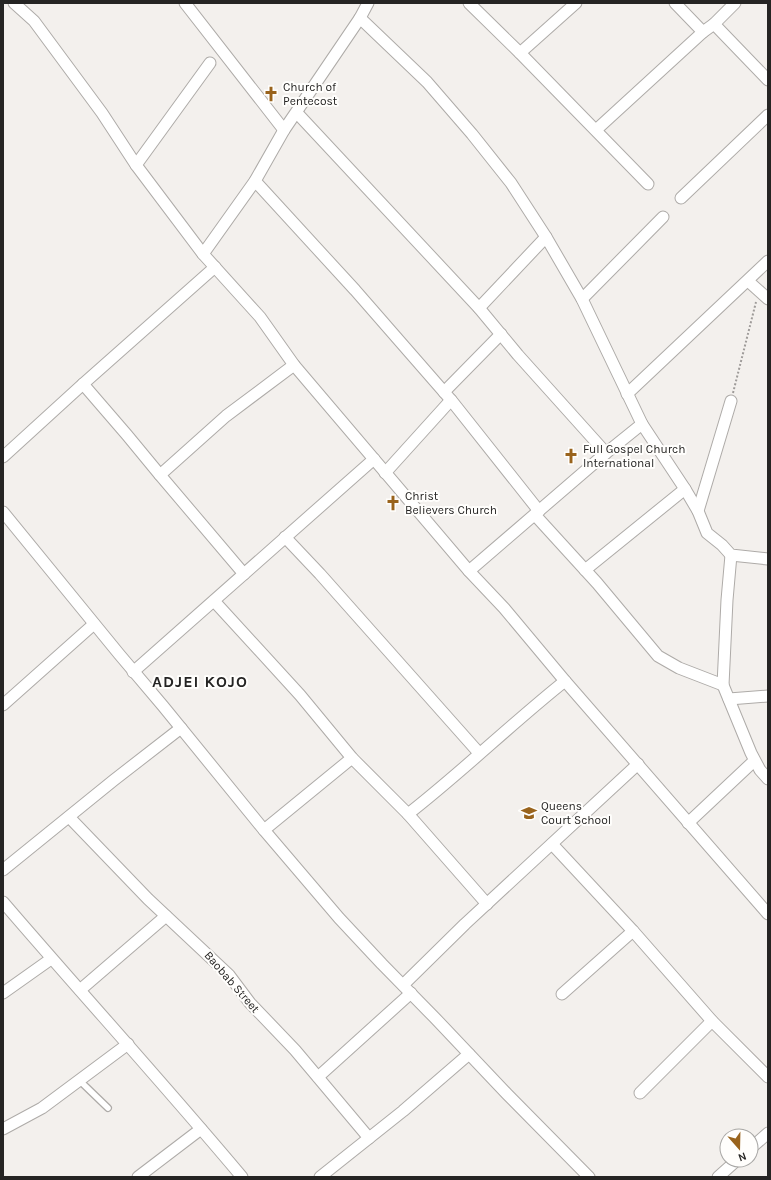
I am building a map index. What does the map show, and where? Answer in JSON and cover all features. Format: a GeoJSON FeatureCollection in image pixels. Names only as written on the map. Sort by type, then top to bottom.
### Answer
{"type":"FeatureCollection","features":[{"type":"Feature","properties":{"kind":"street"},"geometry":{"type":"LineString","coordinates":[[14,3],[34,22],[102,113],[136,165],[202,254],[260,316],[294,365],[469,571],[504,608],[565,681],[768,914]]}},
{"type":"Feature","properties":{"kind":"street"},"geometry":{"type":"LineString","coordinates":[[185,3],[284,130]]}},
{"type":"Feature","properties":{"kind":"street"},"geometry":{"type":"LineString","coordinates":[[202,254],[255,181],[284,130],[297,113],[360,18],[368,3]]}},
{"type":"Feature","properties":{"kind":"street"},"geometry":{"type":"LineString","coordinates":[[469,3],[648,184]]}},
{"type":"Feature","properties":{"kind":"street"},"geometry":{"type":"LineString","coordinates":[[520,54],[576,3]]}},
{"type":"Feature","properties":{"kind":"street"},"geometry":{"type":"LineString","coordinates":[[675,3],[703,32]]}},
{"type":"Feature","properties":{"kind":"street"},"geometry":{"type":"LineString","coordinates":[[596,130],[703,32],[714,24],[735,3]]}},
{"type":"Feature","properties":{"kind":"street"},"geometry":{"type":"LineString","coordinates":[[360,18],[427,82],[467,128],[511,183],[546,237],[582,299],[642,424],[685,489],[698,511],[707,533],[722,545],[731,556],[726,607],[724,685],[754,761],[768,779]]}},
{"type":"Feature","properties":{"kind":"street"},"geometry":{"type":"LineString","coordinates":[[714,24],[768,80]]}},
{"type":"Feature","properties":{"kind":"street"},"geometry":{"type":"LineString","coordinates":[[136,165],[210,63]]}},
{"type":"Feature","properties":{"kind":"street"},"geometry":{"type":"LineString","coordinates":[[297,113],[479,308],[606,453]]}},
{"type":"Feature","properties":{"kind":"street"},"geometry":{"type":"LineString","coordinates":[[682,198],[768,115]]}},
{"type":"Feature","properties":{"kind":"street"},"geometry":{"type":"LineString","coordinates":[[255,181],[355,290],[448,396],[537,513],[658,656],[679,668],[724,685]]}},
{"type":"Feature","properties":{"kind":"street"},"geometry":{"type":"LineString","coordinates":[[582,299],[663,217]]}},
{"type":"Feature","properties":{"kind":"street"},"geometry":{"type":"LineString","coordinates":[[479,308],[546,237]]}},
{"type":"Feature","properties":{"kind":"street"},"geometry":{"type":"LineString","coordinates":[[627,394],[768,261]]}},
{"type":"Feature","properties":{"kind":"street"},"geometry":{"type":"LineString","coordinates":[[3,457],[83,384],[215,268]]}},
{"type":"Feature","properties":{"kind":"street"},"geometry":{"type":"LineString","coordinates":[[748,281],[768,299]]}},
{"type":"Feature","properties":{"kind":"street"},"geometry":{"type":"LineString","coordinates":[[385,472],[501,334]]}},
{"type":"Feature","properties":{"kind":"street"},"geometry":{"type":"LineString","coordinates":[[160,475],[226,416],[294,365]]}},
{"type":"Feature","properties":{"kind":"street"},"geometry":{"type":"LineString","coordinates":[[83,384],[244,574]]}},
{"type":"Feature","properties":{"kind":"street"},"geometry":{"type":"LineString","coordinates":[[698,511],[731,401]]}},
{"type":"Feature","properties":{"kind":"street"},"geometry":{"type":"LineString","coordinates":[[469,571],[606,453],[642,424]]}},
{"type":"Feature","properties":{"kind":"street"},"geometry":{"type":"LineString","coordinates":[[133,672],[374,458]]}},
{"type":"Feature","properties":{"kind":"street"},"geometry":{"type":"LineString","coordinates":[[585,570],[685,489]]}},
{"type":"Feature","properties":{"kind":"street"},"geometry":{"type":"LineString","coordinates":[[3,512],[133,672],[338,918],[589,1177]]}},
{"type":"Feature","properties":{"kind":"street"},"geometry":{"type":"LineString","coordinates":[[285,537],[320,574],[479,753]]}},
{"type":"Feature","properties":{"kind":"street"},"geometry":{"type":"LineString","coordinates":[[731,556],[768,559]]}},
{"type":"Feature","properties":{"kind":"street"},"geometry":{"type":"LineString","coordinates":[[214,600],[300,695],[352,758],[408,814],[487,904]]}},
{"type":"Feature","properties":{"kind":"street"},"geometry":{"type":"LineString","coordinates":[[3,704],[94,624]]}},
{"type":"Feature","properties":{"kind":"street"},"geometry":{"type":"LineString","coordinates":[[408,814],[565,681]]}},
{"type":"Feature","properties":{"kind":"street"},"geometry":{"type":"LineString","coordinates":[[729,699],[768,696]]}},
{"type":"Feature","properties":{"kind":"street"},"geometry":{"type":"LineString","coordinates":[[3,870],[120,775],[181,728]]}},
{"type":"Feature","properties":{"kind":"street"},"geometry":{"type":"LineString","coordinates":[[264,830],[352,758]]}},
{"type":"Feature","properties":{"kind":"street"},"geometry":{"type":"LineString","coordinates":[[688,823],[754,761]]}},
{"type":"Feature","properties":{"kind":"street"},"geometry":{"type":"LineString","coordinates":[[318,1077],[407,989],[460,929],[638,764]]}},
{"type":"Feature","properties":{"kind":"street","name":"Baobab Street"},"geometry":{"type":"LineString","coordinates":[[69,817],[121,872],[223,969],[250,1004],[295,1050],[369,1138]]}},
{"type":"Feature","properties":{"kind":"street"},"geometry":{"type":"LineString","coordinates":[[552,844],[633,931],[712,1021],[768,1077]]}},
{"type":"Feature","properties":{"kind":"street"},"geometry":{"type":"LineString","coordinates":[[3,902],[242,1177]]}},
{"type":"Feature","properties":{"kind":"street"},"geometry":{"type":"LineString","coordinates":[[80,990],[166,916]]}},
{"type":"Feature","properties":{"kind":"street"},"geometry":{"type":"LineString","coordinates":[[562,994],[633,931]]}},
{"type":"Feature","properties":{"kind":"street"},"geometry":{"type":"LineString","coordinates":[[3,993],[51,959]]}},
{"type":"Feature","properties":{"kind":"street"},"geometry":{"type":"LineString","coordinates":[[640,1093],[712,1021]]}},
{"type":"Feature","properties":{"kind":"street"},"geometry":{"type":"LineString","coordinates":[[3,1129],[42,1108],[128,1044]]}},
{"type":"Feature","properties":{"kind":"street"},"geometry":{"type":"LineString","coordinates":[[327,1175],[369,1138],[403,1112],[469,1054]]}},
{"type":"Feature","properties":{"kind":"street"},"geometry":{"type":"LineString","coordinates":[[138,1177],[201,1129]]}},
{"type":"Feature","properties":{"kind":"street"},"geometry":{"type":"LineString","coordinates":[[759,1141],[768,1133]]}},
{"type":"Feature","properties":{"kind":"street"},"geometry":{"type":"LineString","coordinates":[[718,1177],[728,1168]]}},
{"type":"Feature","properties":{"kind":"lane"},"geometry":{"type":"LineString","coordinates":[[80,1081],[108,1108]]}},
{"type":"Feature","properties":{"kind":"path"},"geometry":{"type":"LineString","coordinates":[[731,401],[759,291]]}},
{"type":"Feature","properties":{"kind":"place","name":"Church of Pentecost"},"geometry":{"type":"Point","coordinates":[271,94]}},
{"type":"Feature","properties":{"kind":"place","name":"Full Gospel Church International"},"geometry":{"type":"Point","coordinates":[571,456]}},
{"type":"Feature","properties":{"kind":"place","name":"Christ Believers Church"},"geometry":{"type":"Point","coordinates":[393,503]}},
{"type":"Feature","properties":{"kind":"place","name":"Queens Court School"},"geometry":{"type":"Point","coordinates":[529,813]}},
{"type":"Feature","properties":{"kind":"district","name":"ADJEI KOJO"},"geometry":{"type":"Point","coordinates":[200,681]}}]}
